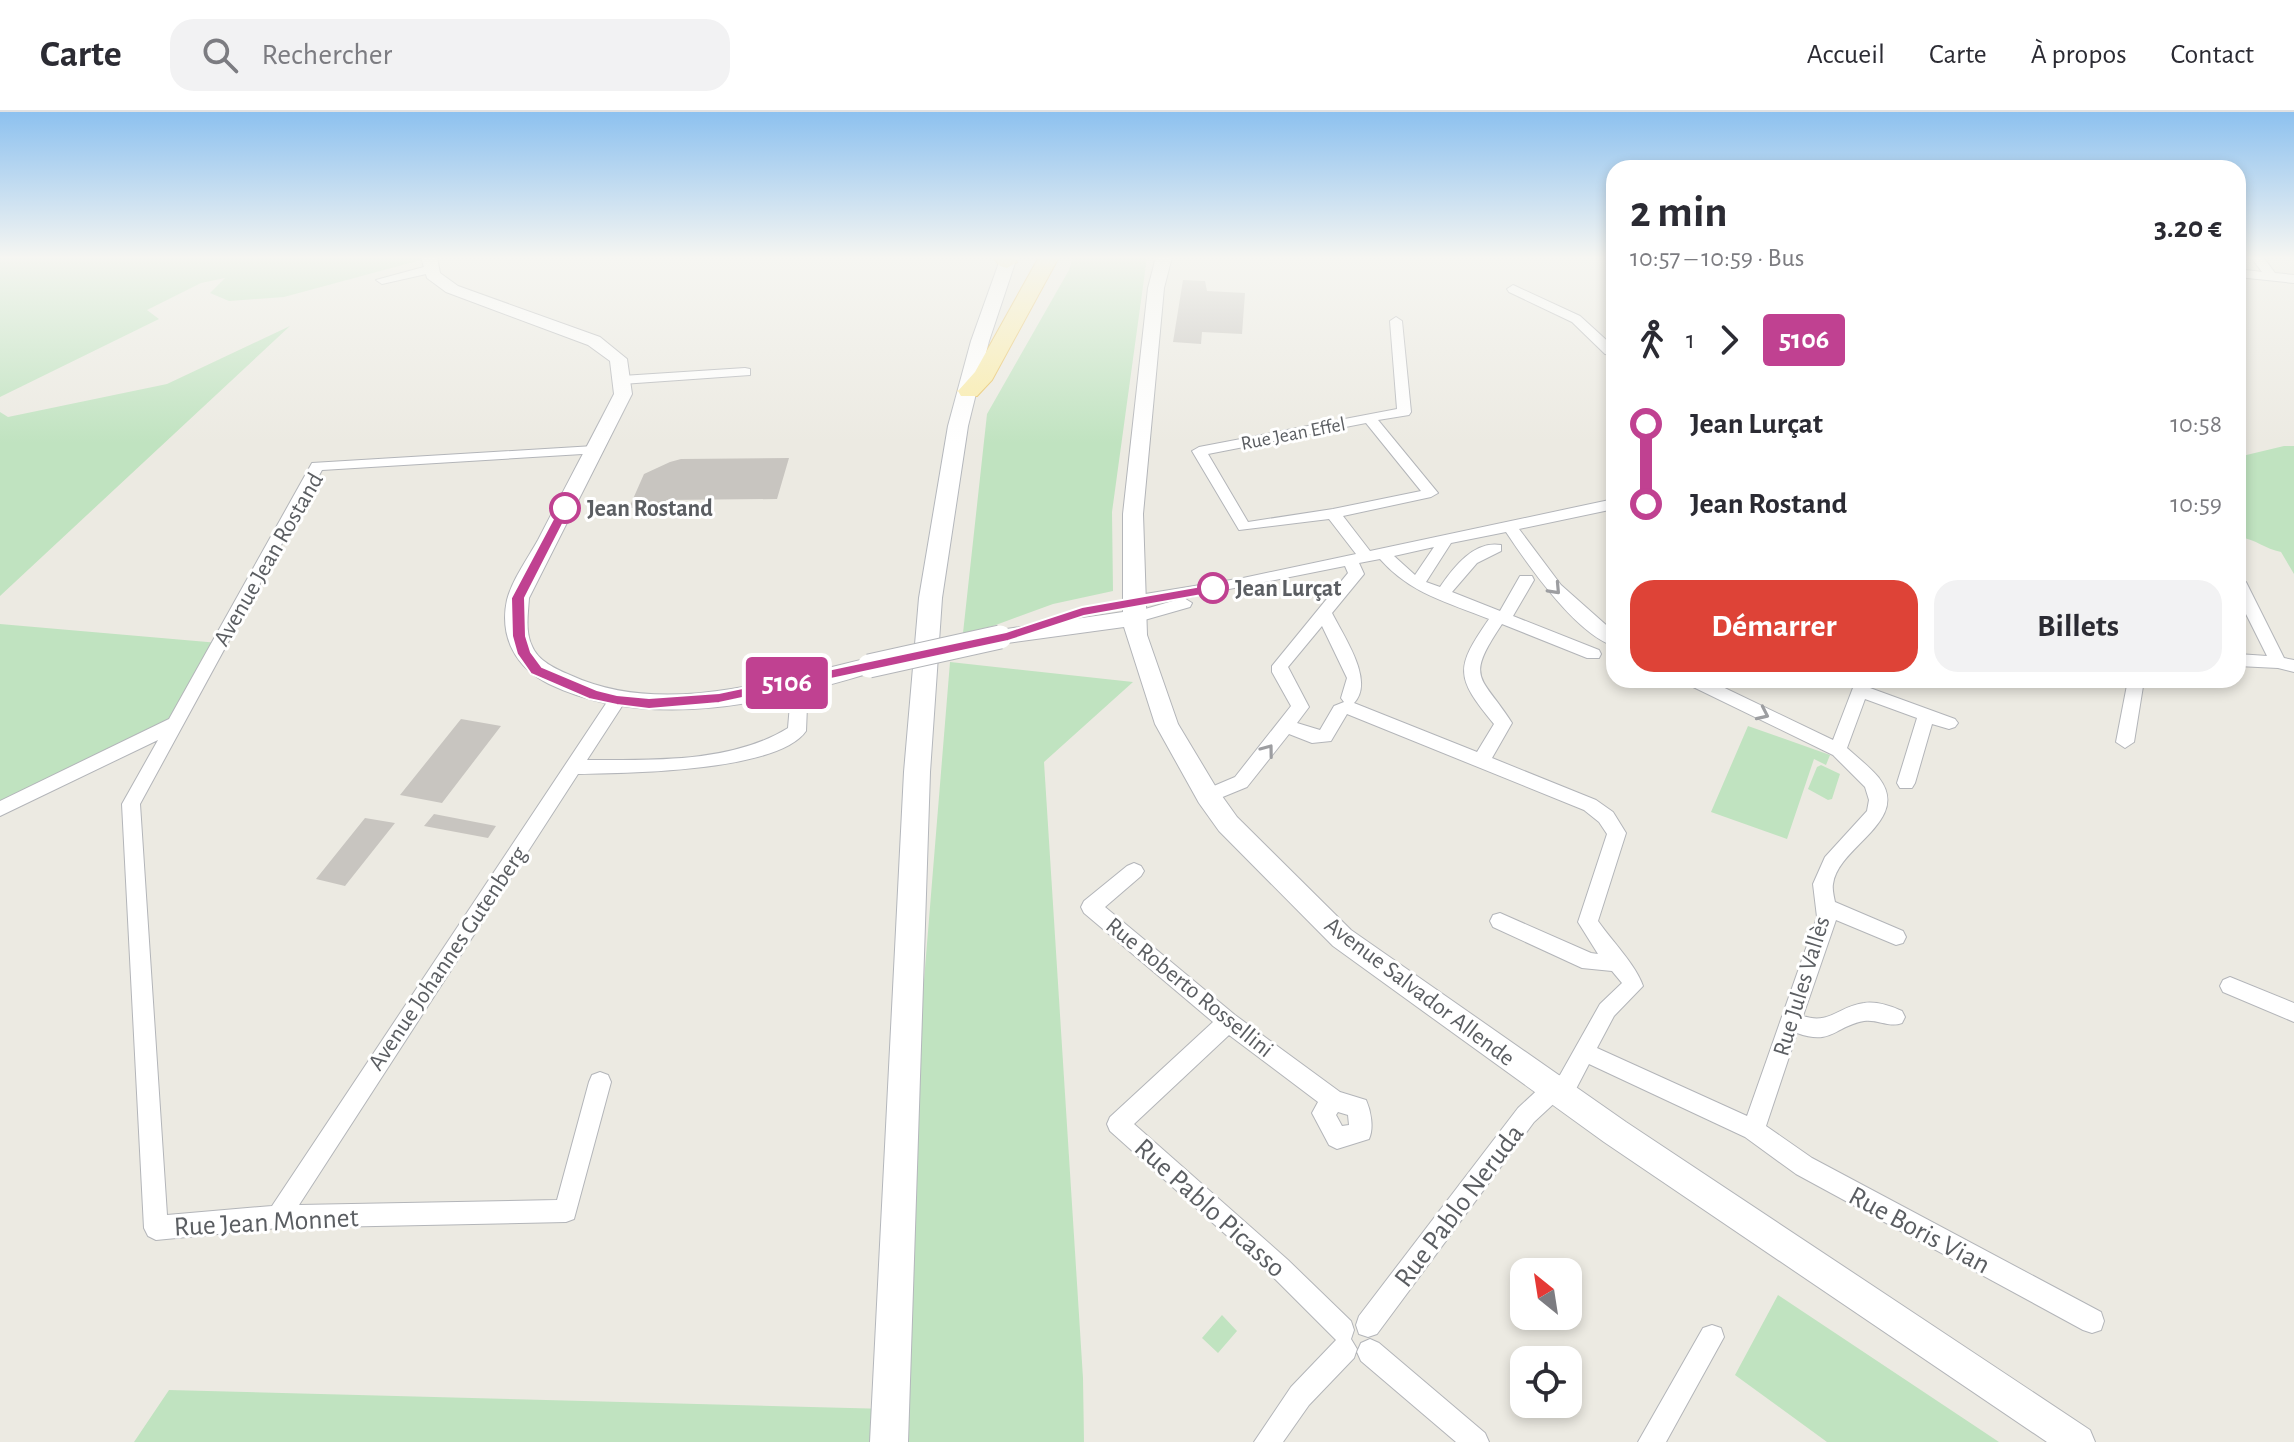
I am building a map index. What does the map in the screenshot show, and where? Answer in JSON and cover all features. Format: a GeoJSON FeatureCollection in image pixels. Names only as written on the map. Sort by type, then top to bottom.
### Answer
{"type":"FeatureCollection","features":[{"type":"Feature","properties":{"kind":"main road"},"geometry":{"type":"LineString","coordinates":[[889,1442],[914,773],[923,653],[938,532],[976,355],[987,319]]}},
{"type":"Feature","properties":{"kind":"main road"},"geometry":{"type":"LineString","coordinates":[[969,391],[984,375],[1015,319]]}},
{"type":"Feature","properties":{"kind":"street"},"geometry":{"type":"LineString","coordinates":[[532,319],[603,346],[618,359],[623,394],[522,587],[516,619],[524,654],[536,670],[594,695],[617,700],[649,703],[696,701],[800,681],[1606,506]]}},
{"type":"Feature","properties":{"kind":"street","name":"Avenue Salvador Allende"},"geometry":{"type":"LineString","coordinates":[[1153,319],[1133,514],[1136,635],[1167,724],[1208,796],[1228,824],[1342,938],[1553,1090],[2065,1438]]}},
{"type":"Feature","properties":{"kind":"street"},"geometry":{"type":"LineString","coordinates":[[1576,319],[1606,344]]}},
{"type":"Feature","properties":{"kind":"street"},"geometry":{"type":"LineString","coordinates":[[1369,418],[1404,412],[1396,321]]}},
{"type":"Feature","properties":{"kind":"street"},"geometry":{"type":"LineString","coordinates":[[622,380],[745,372]]}},
{"type":"Feature","properties":{"kind":"street","name":"Rue Jean Effel"},"geometry":{"type":"LineString","coordinates":[[1369,418],[1431,493],[1333,514],[1244,527],[1199,451],[1369,418]]}},
{"type":"Feature","properties":{"kind":"street","name":"Avenue Jean Rostand"},"geometry":{"type":"LineString","coordinates":[[174,724],[317,466],[594,450]]}},
{"type":"Feature","properties":{"kind":"street"},"geometry":{"type":"LineString","coordinates":[[1208,796],[1241,782],[1300,707],[1280,672],[1280,666],[1356,574],[1358,559],[1333,514]]}},
{"type":"Feature","properties":{"kind":"street"},"geometry":{"type":"LineString","coordinates":[[1510,526],[1539,572],[1579,615],[1606,634]]}},
{"type":"Feature","properties":{"kind":"street"},"geometry":{"type":"LineString","coordinates":[[1417,584],[1446,540]]}},
{"type":"Feature","properties":{"kind":"street"},"geometry":{"type":"LineString","coordinates":[[1443,594],[1462,566],[1478,553],[1496,548]]}},
{"type":"Feature","properties":{"kind":"street"},"geometry":{"type":"LineString","coordinates":[[1383,553],[1402,574],[1417,584],[1593,654]]}},
{"type":"Feature","properties":{"kind":"street"},"geometry":{"type":"LineString","coordinates":[[1481,761],[1503,723],[1468,670],[1472,656],[1526,580]]}},
{"type":"Feature","properties":{"kind":"street"},"geometry":{"type":"LineString","coordinates":[[2246,596],[2286,664]]}},
{"type":"Feature","properties":{"kind":"street"},"geometry":{"type":"LineString","coordinates":[[1324,613],[1355,678],[1350,698]]}},
{"type":"Feature","properties":{"kind":"street"},"geometry":{"type":"LineString","coordinates":[[2246,661],[2286,664]]}},
{"type":"Feature","properties":{"kind":"street"},"geometry":{"type":"LineString","coordinates":[[574,767],[687,761],[745,752],[786,741],[797,731],[800,681]]}},
{"type":"Feature","properties":{"kind":"street","name":"Rue Jules Vallès"},"geometry":{"type":"LineString","coordinates":[[1710,688],[1839,750],[1873,784],[1878,800],[1876,814],[1832,862],[1823,884],[1827,917],[1753,1130]]}},
{"type":"Feature","properties":{"kind":"street"},"geometry":{"type":"LineString","coordinates":[[1840,745],[1866,688]]}},
{"type":"Feature","properties":{"kind":"street"},"geometry":{"type":"LineString","coordinates":[[1877,688],[1926,715],[1949,723]]}},
{"type":"Feature","properties":{"kind":"street"},"geometry":{"type":"LineString","coordinates":[[2125,742],[2135,688]]}},
{"type":"Feature","properties":{"kind":"street","name":"Avenue Johannes Gutenberg"},"geometry":{"type":"LineString","coordinates":[[278,1217],[617,700]]}},
{"type":"Feature","properties":{"kind":"street"},"geometry":{"type":"LineString","coordinates":[[1286,725],[1312,737],[1325,736],[1340,710],[1347,707],[1590,805],[1606,817],[1617,833],[1588,922],[1616,963],[1629,974],[1633,986],[1607,1010],[1568,1082],[1553,1090]]}},
{"type":"Feature","properties":{"kind":"street"},"geometry":{"type":"LineString","coordinates":[[1906,783],[1926,715]]}},
{"type":"Feature","properties":{"kind":"street"},"geometry":{"type":"LineString","coordinates":[[0,809],[174,724]]}},
{"type":"Feature","properties":{"kind":"street","name":"Rue Jean Monnet"},"geometry":{"type":"LineString","coordinates":[[174,724],[131,804],[156,1228],[278,1217],[566,1211],[600,1082]]}},
{"type":"Feature","properties":{"kind":"street","name":"Rue Roberto Rossellini"},"geometry":{"type":"LineString","coordinates":[[1134,871],[1091,907],[1228,1022],[1334,1101]]}},
{"type":"Feature","properties":{"kind":"street"},"geometry":{"type":"LineString","coordinates":[[1826,907],[1896,937]]}},
{"type":"Feature","properties":{"kind":"street"},"geometry":{"type":"LineString","coordinates":[[1500,921],[1589,962],[1616,963]]}},
{"type":"Feature","properties":{"kind":"street"},"geometry":{"type":"LineString","coordinates":[[2230,986],[2294,1013]]}},
{"type":"Feature","properties":{"kind":"street"},"geometry":{"type":"LineString","coordinates":[[1790,1025],[1812,1030],[1833,1028],[1858,1013],[1870,1011],[1895,1017]]}},
{"type":"Feature","properties":{"kind":"street","name":"Rue Pablo Picasso"},"geometry":{"type":"LineString","coordinates":[[1228,1022],[1118,1124],[1280,1268],[1352,1344],[1476,1442]]}},
{"type":"Feature","properties":{"kind":"street"},"geometry":{"type":"LineString","coordinates":[[1584,1052],[1753,1130]]}},
{"type":"Feature","properties":{"kind":"street","name":"Rue Pablo Neruda"},"geometry":{"type":"LineString","coordinates":[[1352,1344],[1526,1115],[1553,1090]]}},
{"type":"Feature","properties":{"kind":"street","name":"Rue Boris Vian"},"geometry":{"type":"LineString","coordinates":[[1753,1130],[1804,1166],[2092,1321]]}},
{"type":"Feature","properties":{"kind":"street"},"geometry":{"type":"LineString","coordinates":[[1651,1442],[1712,1337]]}},
{"type":"Feature","properties":{"kind":"street"},"geometry":{"type":"LineString","coordinates":[[1267,1442],[1300,1396],[1352,1344]]}},
{"type":"Feature","properties":{"kind":"green space"},"geometry":{"type":"Polygon","coordinates":[[[0,319],[159,319],[0,397],[0,319]]]}},
{"type":"Feature","properties":{"kind":"green space"},"geometry":{"type":"Polygon","coordinates":[[[1041,319],[1138,319],[1112,512],[1113,591],[1053,604],[993,626],[963,633],[987,414],[1041,319]]]}},
{"type":"Feature","properties":{"kind":"green space"},"geometry":{"type":"Polygon","coordinates":[[[290,326],[0,596],[0,412],[8,417],[167,384],[290,326]]]}},
{"type":"Feature","properties":{"kind":"green space"},"geometry":{"type":"Polygon","coordinates":[[[2294,446],[2294,574],[2281,552],[2246,539],[2246,455],[2294,446]]]}},
{"type":"Feature","properties":{"kind":"green space"},"geometry":{"type":"Polygon","coordinates":[[[0,624],[219,643],[173,723],[0,804],[0,624]]]}},
{"type":"Feature","properties":{"kind":"green space"},"geometry":{"type":"Polygon","coordinates":[[[950,662],[1133,682],[1044,762],[1083,1378],[1084,1442],[134,1442],[169,1390],[889,1409],[950,662]]]}},
{"type":"Feature","properties":{"kind":"green space"},"geometry":{"type":"Polygon","coordinates":[[[1748,726],[1830,755],[1826,765],[1814,759],[1787,839],[1711,812],[1748,726]]]}},
{"type":"Feature","properties":{"kind":"green space"},"geometry":{"type":"Polygon","coordinates":[[[1821,765],[1840,774],[1832,799],[1828,800],[1808,789],[1817,767],[1821,765]]]}},
{"type":"Feature","properties":{"kind":"green space"},"geometry":{"type":"Polygon","coordinates":[[[1778,1295],[1999,1442],[1827,1442],[1735,1375],[1778,1295]]]}},
{"type":"Feature","properties":{"kind":"green space"},"geometry":{"type":"Polygon","coordinates":[[[1222,1315],[1237,1331],[1218,1353],[1202,1338],[1222,1315]]]}},
{"type":"Feature","properties":{"kind":"building"},"geometry":{"type":"Polygon","coordinates":[[[1177,319],[1243,319],[1242,334],[1202,332],[1201,344],[1173,342],[1177,319]]]}},
{"type":"Feature","properties":{"kind":"building"},"geometry":{"type":"Polygon","coordinates":[[[789,458],[777,499],[666,500],[664,508],[629,508],[644,474],[670,462],[681,459],[789,458]]]}},
{"type":"Feature","properties":{"kind":"building"},"geometry":{"type":"Polygon","coordinates":[[[461,719],[501,726],[442,803],[400,795],[461,719]]]}},
{"type":"Feature","properties":{"kind":"building"},"geometry":{"type":"Polygon","coordinates":[[[434,814],[496,826],[488,838],[424,826],[434,814]]]}},
{"type":"Feature","properties":{"kind":"building"},"geometry":{"type":"Polygon","coordinates":[[[365,818],[395,823],[345,886],[316,879],[365,818]]]}},
{"type":"Feature","properties":{"kind":"bus line","name":"5106"},"geometry":{"type":"LineString","coordinates":[[565,508],[518,598],[516,619],[519,636],[524,654],[536,670],[594,695],[617,700],[649,703],[719,698],[1008,636],[1082,611],[1213,588]]}},
{"type":"Feature","properties":{"kind":"place","name":"Jean Rostand"},"geometry":{"type":"Point","coordinates":[565,508]}},
{"type":"Feature","properties":{"kind":"place","name":"Jean Lurçat"},"geometry":{"type":"Point","coordinates":[1213,588]}}]}
